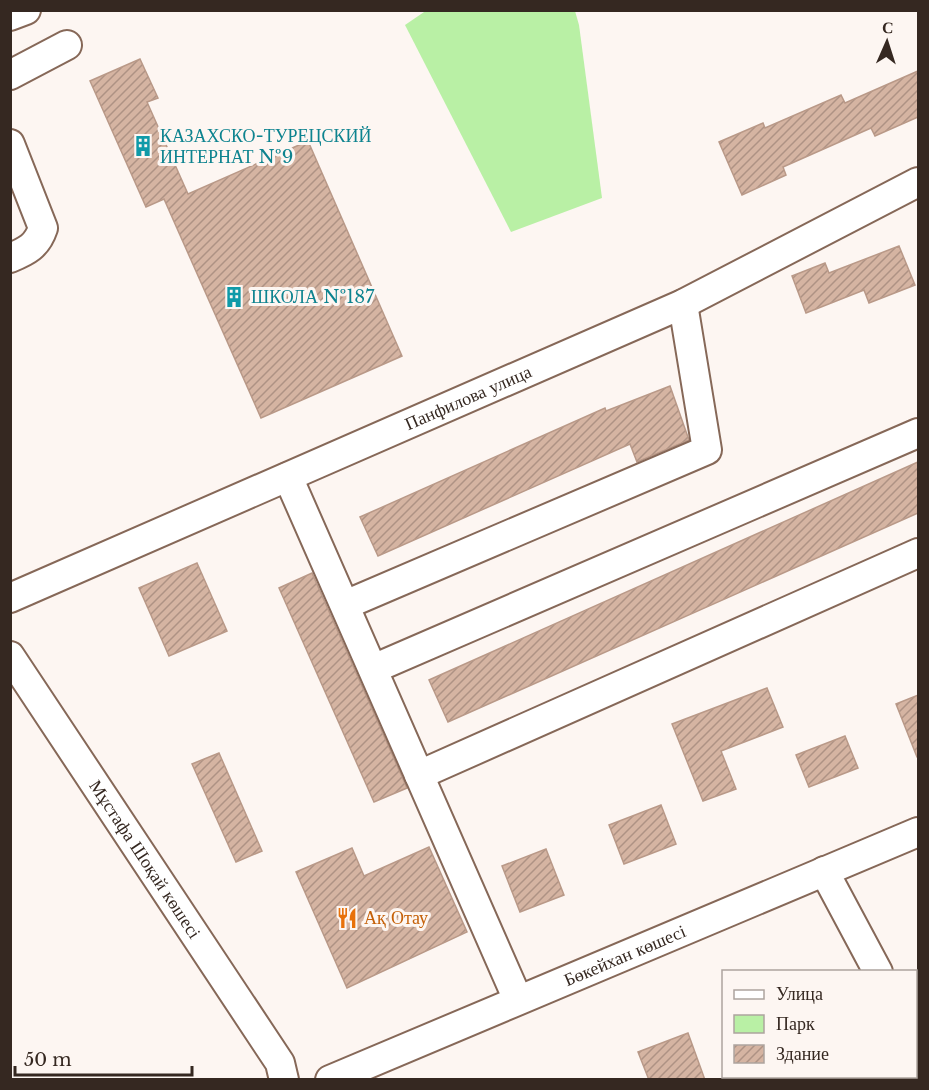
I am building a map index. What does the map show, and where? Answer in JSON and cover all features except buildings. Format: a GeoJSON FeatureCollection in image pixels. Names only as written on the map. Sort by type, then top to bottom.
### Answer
{"type":"FeatureCollection","features":[{"type":"Feature","properties":{"kind":"street"},"geometry":{"type":"LineString","coordinates":[[10,16],[26,10]]}},
{"type":"Feature","properties":{"kind":"street"},"geometry":{"type":"LineString","coordinates":[[10,75],[67,45]]}},
{"type":"Feature","properties":{"kind":"street"},"geometry":{"type":"LineString","coordinates":[[10,144],[43,228],[39,240],[29,250],[10,258]]}},
{"type":"Feature","properties":{"kind":"street","name":"Панфилова улица"},"geometry":{"type":"LineString","coordinates":[[10,598],[683,304],[918,182]]}},
{"type":"Feature","properties":{"kind":"street"},"geometry":{"type":"LineString","coordinates":[[345,605],[707,450],[683,304]]}},
{"type":"Feature","properties":{"kind":"street"},"geometry":{"type":"LineString","coordinates":[[373,669],[918,433]]}},
{"type":"Feature","properties":{"kind":"street"},"geometry":{"type":"LineString","coordinates":[[288,477],[518,1000]]}},
{"type":"Feature","properties":{"kind":"street"},"geometry":{"type":"LineString","coordinates":[[419,775],[918,553]]}},
{"type":"Feature","properties":{"kind":"street","name":"Мұстафа Шоқай көшесі"},"geometry":{"type":"LineString","coordinates":[[10,656],[282,1072],[306,1080]]}},
{"type":"Feature","properties":{"kind":"street","name":"Бөкейхан көшесі"},"geometry":{"type":"LineString","coordinates":[[330,1080],[918,832]]}},
{"type":"Feature","properties":{"kind":"street"},"geometry":{"type":"LineString","coordinates":[[824,872],[877,970]]}},
{"type":"Feature","properties":{"kind":"green space"},"geometry":{"type":"Polygon","coordinates":[[[427,10],[575,11],[579,25],[602,198],[511,232],[405,25],[427,10]]]}},
{"type":"Feature","properties":{"kind":"place","name":"КАЗАХСКО-ТУРЕЦСКИЙ ИНТЕРНАТ №9"},"geometry":{"type":"Point","coordinates":[143,146]}},
{"type":"Feature","properties":{"kind":"place","name":"ШКОЛА №187"},"geometry":{"type":"Point","coordinates":[234,297]}},
{"type":"Feature","properties":{"kind":"place","name":"Ақ Отау"},"geometry":{"type":"Point","coordinates":[347,918]}}]}
